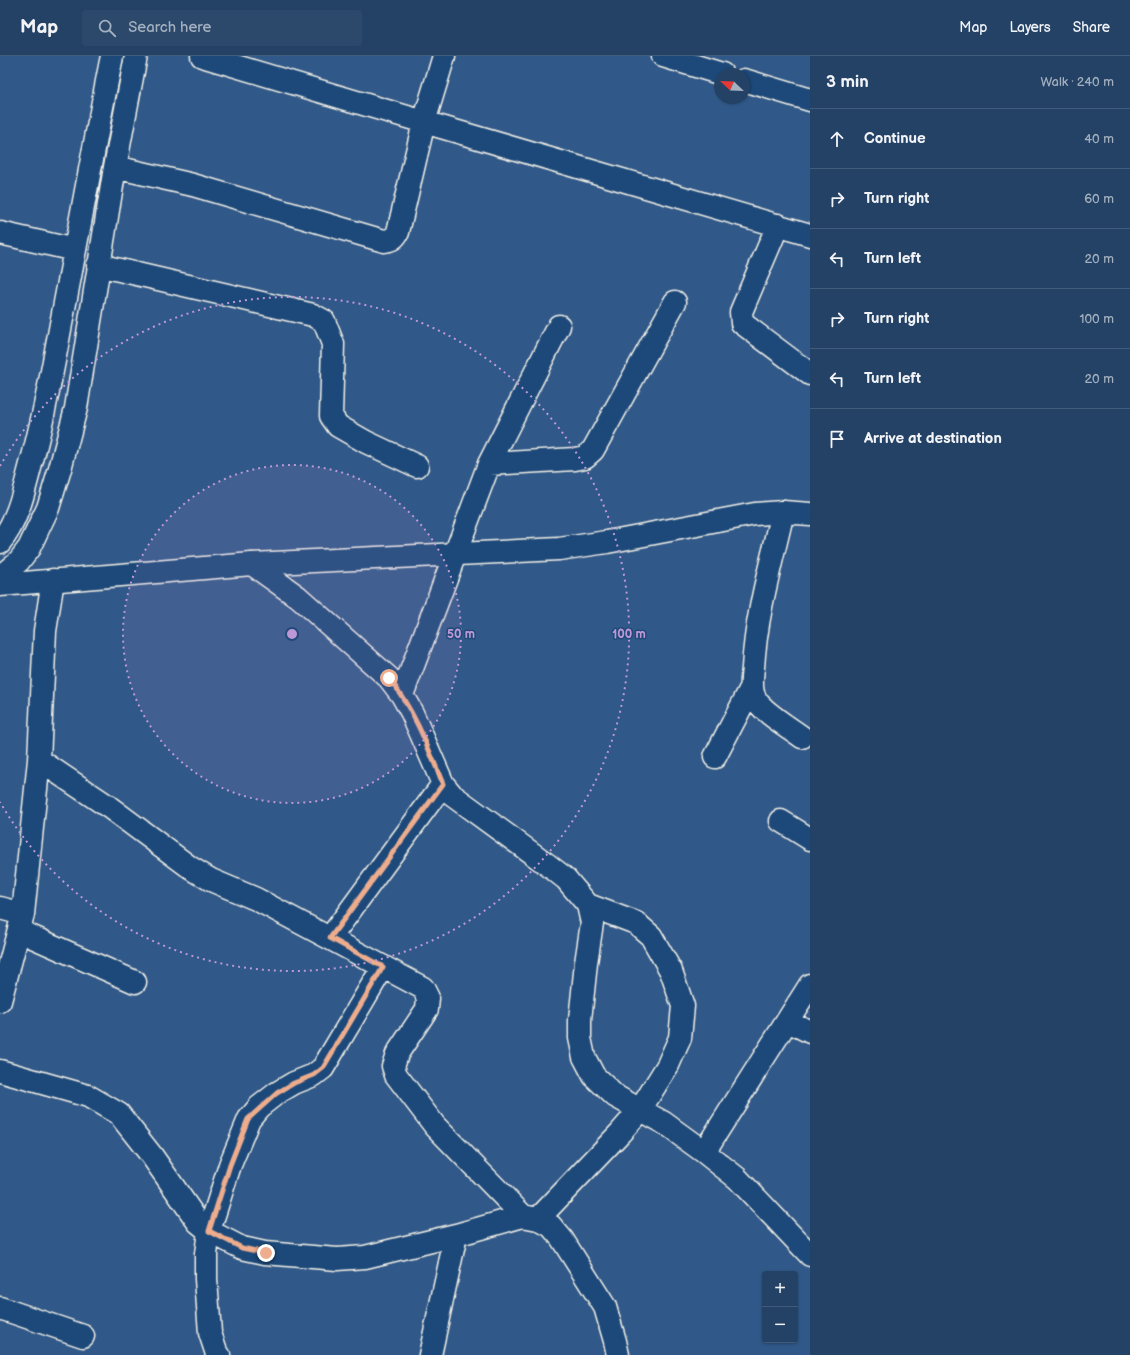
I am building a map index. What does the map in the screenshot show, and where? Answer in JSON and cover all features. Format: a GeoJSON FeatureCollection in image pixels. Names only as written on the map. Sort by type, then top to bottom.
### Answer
{"type":"FeatureCollection","features":[{"type":"Feature","properties":{"kind":"street"},"geometry":{"type":"LineString","coordinates":[[0,542],[9,532],[18,510],[44,416],[91,160],[112,56]]}},
{"type":"Feature","properties":{"kind":"street"},"geometry":{"type":"LineString","coordinates":[[0,577],[19,561],[29,548],[48,508],[76,408],[98,265],[136,56]]}},
{"type":"Feature","properties":{"kind":"street"},"geometry":{"type":"LineString","coordinates":[[202,56],[810,235]]}},
{"type":"Feature","properties":{"kind":"street"},"geometry":{"type":"LineString","coordinates":[[115,167],[193,185],[384,241],[389,240],[394,238],[398,232],[424,122],[444,56]]}},
{"type":"Feature","properties":{"kind":"street"},"geometry":{"type":"LineString","coordinates":[[663,56],[714,72]]}},
{"type":"Feature","properties":{"kind":"street"},"geometry":{"type":"LineString","coordinates":[[750,82],[810,100]]}},
{"type":"Feature","properties":{"kind":"street"},"geometry":{"type":"LineString","coordinates":[[778,225],[741,312],[742,323],[810,374]]}},
{"type":"Feature","properties":{"kind":"street"},"geometry":{"type":"LineString","coordinates":[[0,233],[75,250]]}},
{"type":"Feature","properties":{"kind":"street"},"geometry":{"type":"LineString","coordinates":[[98,265],[313,315],[324,321],[333,344],[331,416],[338,426],[366,442],[417,466]]}},
{"type":"Feature","properties":{"kind":"street"},"geometry":{"type":"LineString","coordinates":[[489,464],[575,459],[585,457],[593,450],[674,302]]}},
{"type":"Feature","properties":{"kind":"street"},"geometry":{"type":"LineString","coordinates":[[402,695],[489,464],[559,326]]}},
{"type":"Feature","properties":{"kind":"street"},"geometry":{"type":"LineString","coordinates":[[783,512],[763,597],[754,648],[752,686],[754,697],[759,705],[802,737]]}},
{"type":"Feature","properties":{"kind":"street"},"geometry":{"type":"LineString","coordinates":[[0,585],[252,564],[559,549],[607,542],[755,514],[783,512],[810,514]]}},
{"type":"Feature","properties":{"kind":"street"},"geometry":{"type":"LineString","coordinates":[[252,564],[298,597],[389,678],[402,695],[412,713],[443,784],[452,795],[566,879],[588,905],[592,923],[580,1020],[580,1038],[584,1057],[594,1076],[614,1096],[664,1123],[737,1178],[810,1255]]}},
{"type":"Feature","properties":{"kind":"street"},"geometry":{"type":"LineString","coordinates":[[0,1000],[21,923],[39,760],[45,631],[53,580]]}},
{"type":"Feature","properties":{"kind":"street"},"geometry":{"type":"LineString","coordinates":[[715,758],[752,686]]}},
{"type":"Feature","properties":{"kind":"street"},"geometry":{"type":"LineString","coordinates":[[39,760],[109,807],[192,868],[211,880],[256,899],[423,988],[428,998],[427,1009],[397,1054],[393,1066],[396,1075],[435,1126],[530,1218],[551,1226],[562,1239],[605,1307],[618,1355]]}},
{"type":"Feature","properties":{"kind":"street"},"geometry":{"type":"LineString","coordinates":[[330,938],[443,784]]}},
{"type":"Feature","properties":{"kind":"street"},"geometry":{"type":"LineString","coordinates":[[781,821],[810,839]]}},
{"type":"Feature","properties":{"kind":"street"},"geometry":{"type":"LineString","coordinates":[[0,1071],[88,1096],[119,1114],[152,1156],[198,1222],[209,1231],[242,1248],[266,1253],[337,1259],[365,1257],[530,1218],[620,1132],[640,1110],[668,1065],[680,1038],[683,1006],[671,971],[651,936],[636,923],[588,905]]}},
{"type":"Feature","properties":{"kind":"street"},"geometry":{"type":"LineString","coordinates":[[0,908],[21,923],[135,982]]}},
{"type":"Feature","properties":{"kind":"street"},"geometry":{"type":"LineString","coordinates":[[219,1355],[216,1351],[210,1333],[206,1279],[206,1254],[209,1231],[230,1165],[248,1119],[277,1093],[294,1083],[314,1075],[323,1068],[383,967]]}},
{"type":"Feature","properties":{"kind":"street"},"geometry":{"type":"LineString","coordinates":[[704,1152],[810,985]]}},
{"type":"Feature","properties":{"kind":"street"},"geometry":{"type":"LineString","coordinates":[[788,1021],[810,1032]]}},
{"type":"Feature","properties":{"kind":"street"},"geometry":{"type":"LineString","coordinates":[[430,1355],[456,1235]]}},
{"type":"Feature","properties":{"kind":"street"},"geometry":{"type":"LineString","coordinates":[[0,1308],[83,1336]]}},
{"type":"Feature","properties":{"kind":"route"},"geometry":{"type":"LineString","coordinates":[[266,1253],[242,1248],[209,1231],[240,1138],[248,1119],[260,1107],[277,1093],[294,1083],[314,1075],[323,1068],[331,1057],[383,967],[330,938],[443,784],[412,713],[402,695],[389,678]]}}]}
